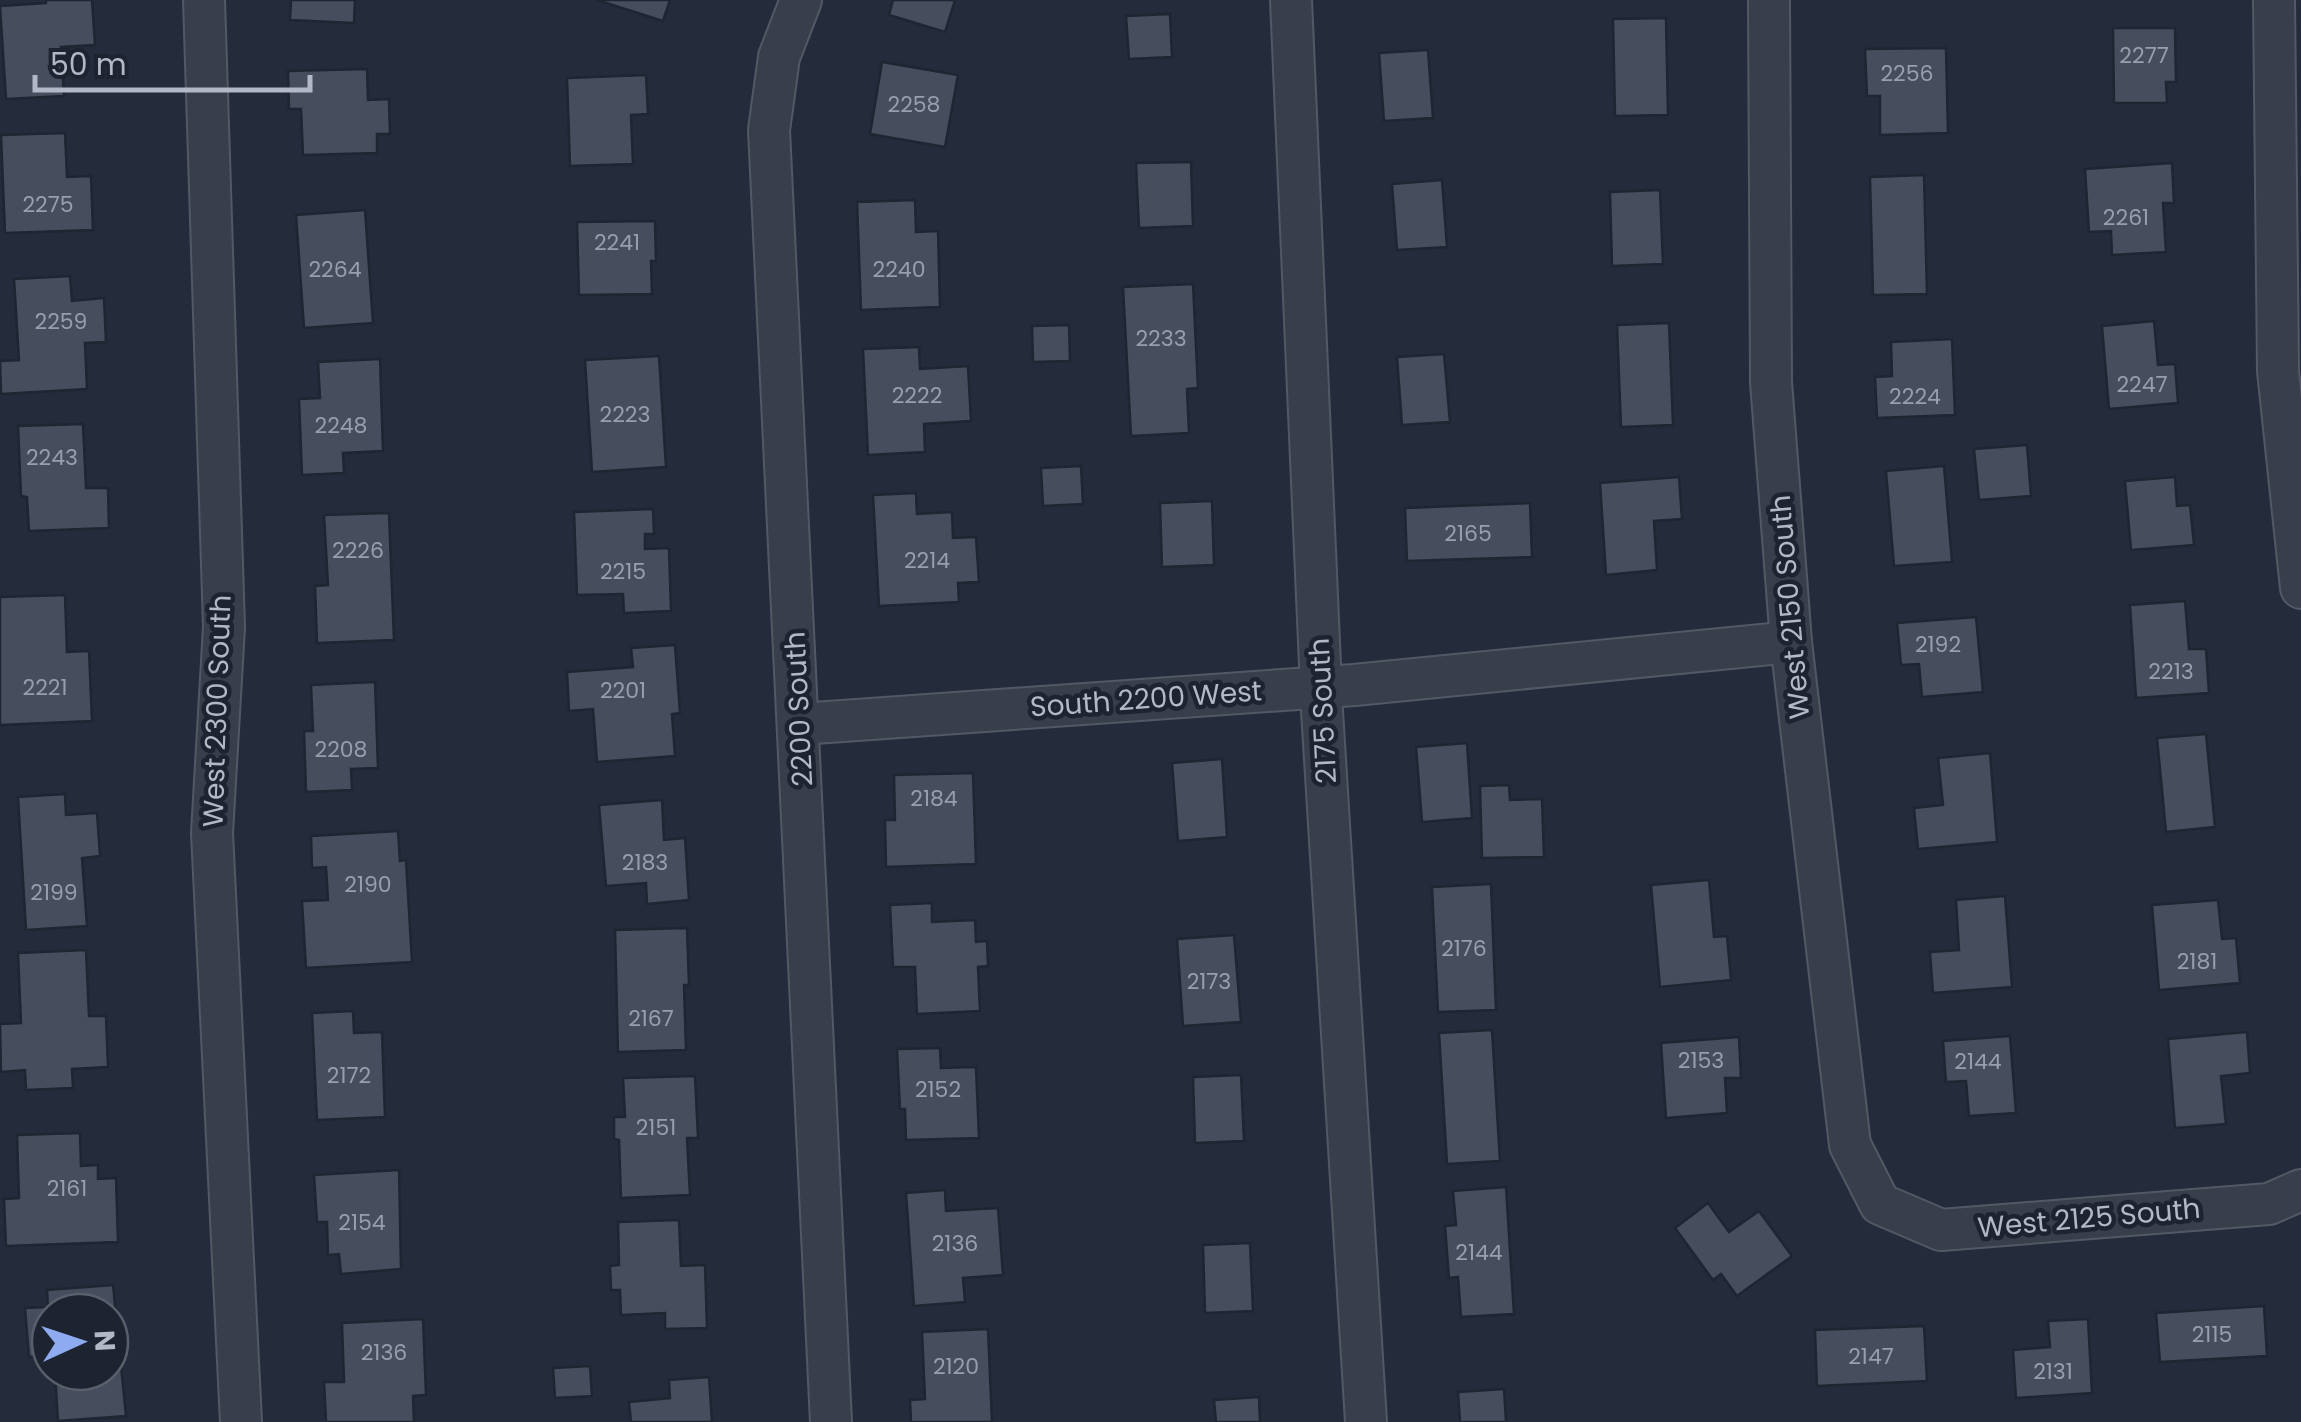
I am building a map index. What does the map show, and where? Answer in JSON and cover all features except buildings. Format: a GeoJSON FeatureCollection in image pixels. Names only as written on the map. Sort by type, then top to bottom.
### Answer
{"type":"FeatureCollection","features":[{"type":"Feature","properties":{"kind":"street","name":"West 2300 South"},"geometry":{"type":"LineString","coordinates":[[204,0],[224,626],[212,834],[241,1422]]}},
{"type":"Feature","properties":{"kind":"street","name":"2200 South"},"geometry":{"type":"LineString","coordinates":[[801,0],[779,57],[769,130],[832,1422]]}},
{"type":"Feature","properties":{"kind":"street","name":"2175 South"},"geometry":{"type":"LineString","coordinates":[[1291,0],[1320,686],[1366,1422]]}},
{"type":"Feature","properties":{"kind":"street","name":"West 2150 South"},"geometry":{"type":"LineString","coordinates":[[1769,0],[1770,382],[1791,642],[1850,1145],[1880,1204]]}},
{"type":"Feature","properties":{"kind":"street"},"geometry":{"type":"LineString","coordinates":[[2274,0],[2288,164],[2278,371],[2301,588]]}},
{"type":"Feature","properties":{"kind":"street","name":"South 2200 West"},"geometry":{"type":"LineString","coordinates":[[800,724],[1320,686],[1791,642]]}},
{"type":"Feature","properties":{"kind":"street","name":"West 2125 South"},"geometry":{"type":"LineString","coordinates":[[1880,1204],[1941,1230],[2269,1204],[2301,1190]]}}]}
